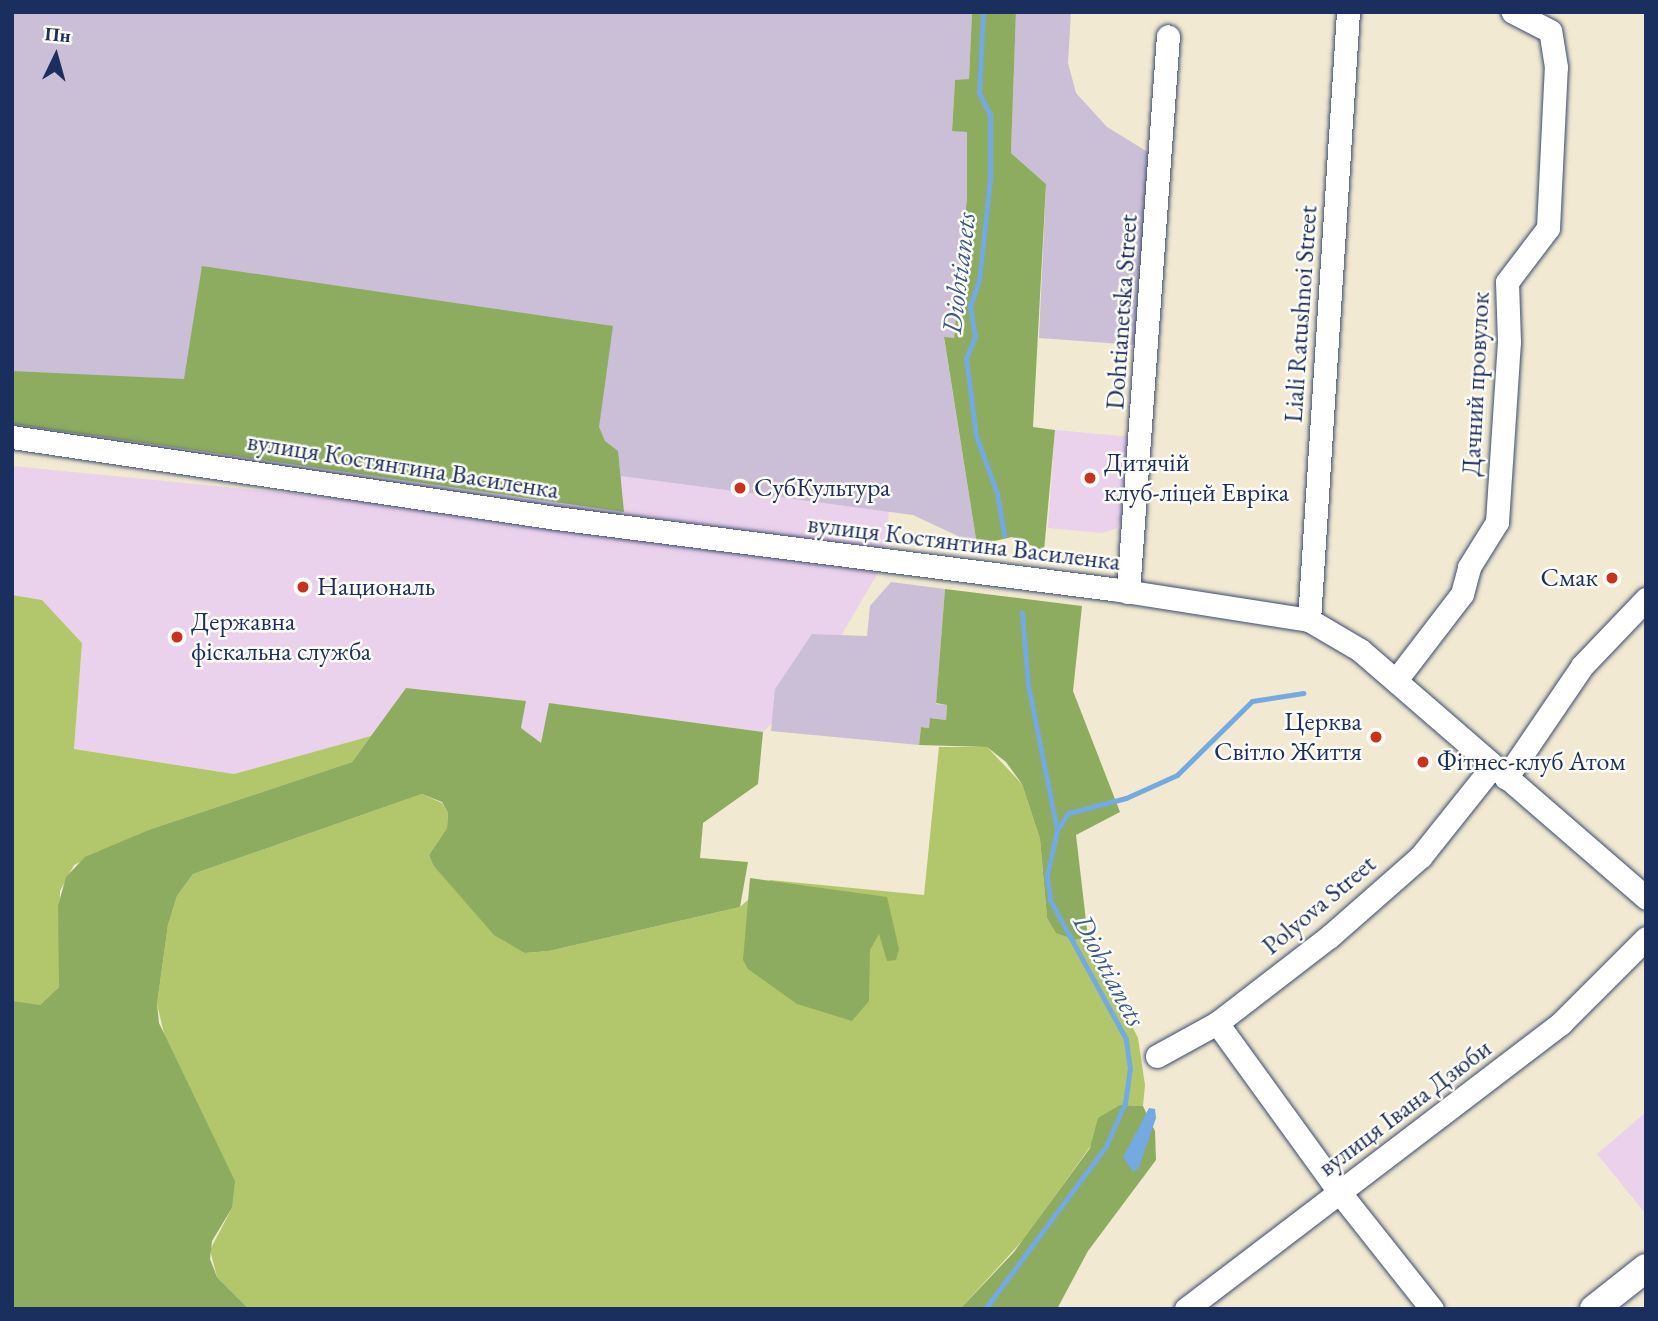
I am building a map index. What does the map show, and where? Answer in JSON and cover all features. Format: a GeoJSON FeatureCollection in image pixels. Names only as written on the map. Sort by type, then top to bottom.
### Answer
{"type":"FeatureCollection","features":[{"type":"Feature","properties":{"kind":"main road"},"geometry":{"type":"LineString","coordinates":[[1594,1309],[1646,1268]]}},
{"type":"Feature","properties":{"kind":"street","name":"Liali Ratushnoi Street"},"geometry":{"type":"LineString","coordinates":[[1309,620],[1348,12]]}},
{"type":"Feature","properties":{"kind":"street","name":"Дачний провулок"},"geometry":{"type":"LineString","coordinates":[[1396,680],[1462,594],[1469,567],[1497,522],[1509,342],[1507,282],[1548,228],[1556,66],[1550,31],[1513,12]]}},
{"type":"Feature","properties":{"kind":"street","name":"Dohtianetska Street"},"geometry":{"type":"LineString","coordinates":[[1128,592],[1168,36]]}},
{"type":"Feature","properties":{"kind":"street","name":"вулиця Костянтина Василенка"},"geometry":{"type":"LineString","coordinates":[[12,437],[556,518],[1128,592],[1309,620],[1332,629],[1396,680],[1499,773],[1646,898]]}},
{"type":"Feature","properties":{"kind":"street","name":"Polyova Street"},"geometry":{"type":"LineString","coordinates":[[1157,1056],[1217,1023],[1330,936],[1420,856],[1499,773],[1582,666],[1646,599]]}},
{"type":"Feature","properties":{"kind":"street","name":"вулиця Івана Дзюби"},"geometry":{"type":"LineString","coordinates":[[1186,1309],[1561,1023],[1646,938]]}},
{"type":"Feature","properties":{"kind":"street"},"geometry":{"type":"LineString","coordinates":[[1217,1023],[1340,1193],[1432,1309]]}},
{"type":"Feature","properties":{"kind":"shaded area"},"geometry":{"type":"Polygon","coordinates":[[[12,12],[972,12],[969,79],[955,81],[952,130],[967,132],[967,197],[954,338],[944,338],[977,545],[913,515],[621,476],[622,526],[12,437],[12,12]]]}},
{"type":"Feature","properties":{"kind":"shaded area"},"geometry":{"type":"Polygon","coordinates":[[[1016,12],[1071,12],[1068,63],[1076,93],[1107,127],[1161,160],[1149,346],[1039,338],[1046,184],[1011,153],[1016,12]]]}},
{"type":"Feature","properties":{"kind":"shaded area"},"geometry":{"type":"Polygon","coordinates":[[[894,415],[886,559],[814,682],[763,732],[549,703],[541,744],[521,728],[526,701],[406,688],[371,736],[234,774],[74,749],[82,643],[42,600],[12,595],[12,466],[622,526],[618,451],[894,415]]]}},
{"type":"Feature","properties":{"kind":"shaded area","name":"Дитячій клуб-ліцей Евріка"},"geometry":{"type":"Polygon","coordinates":[[[1055,430],[1132,437],[1125,518],[1117,528],[1102,533],[1048,528],[1055,430]]]}},
{"type":"Feature","properties":{"kind":"shaded area"},"geometry":{"type":"Polygon","coordinates":[[[891,582],[945,589],[936,704],[947,705],[946,720],[931,718],[929,728],[921,727],[919,745],[771,731],[775,689],[812,634],[867,636],[870,606],[891,582]]]}},
{"type":"Feature","properties":{"kind":"shaded area"},"geometry":{"type":"Polygon","coordinates":[[[1646,1112],[1646,1214],[1597,1154],[1646,1112]]]}},
{"type":"Feature","properties":{"kind":"green space"},"geometry":{"type":"Polygon","coordinates":[[[972,12],[1016,12],[1011,153],[1046,184],[1033,427],[1055,430],[1044,551],[1012,537],[977,545],[944,337],[954,338],[967,197],[967,132],[952,131],[955,80],[969,79],[972,12]]]}},
{"type":"Feature","properties":{"kind":"green space"},"geometry":{"type":"Polygon","coordinates":[[[202,266],[613,326],[599,427],[605,441],[618,451],[624,512],[12,424],[12,371],[184,379],[202,266]]]}},
{"type":"Feature","properties":{"kind":"green space"},"geometry":{"type":"Polygon","coordinates":[[[945,589],[1082,606],[1073,691],[1120,812],[1076,835],[1088,938],[1075,940],[1056,933],[1047,918],[1040,839],[1022,784],[1006,762],[987,747],[919,745],[921,727],[929,728],[930,718],[946,720],[947,705],[936,703],[945,589]]]}},
{"type":"Feature","properties":{"kind":"green space"},"geometry":{"type":"Polygon","coordinates":[[[12,595],[42,600],[82,643],[74,749],[234,774],[371,736],[352,762],[151,829],[74,865],[60,891],[59,987],[40,1005],[25,1006],[12,1001],[12,595]]]}},
{"type":"Feature","properties":{"kind":"green space"},"geometry":{"type":"Polygon","coordinates":[[[406,688],[526,701],[521,728],[541,743],[549,703],[763,732],[758,784],[703,823],[700,858],[748,862],[740,907],[549,951],[525,953],[494,935],[433,865],[429,855],[447,828],[448,813],[442,802],[422,794],[193,874],[177,896],[168,925],[157,1004],[159,1023],[235,1181],[232,1208],[212,1241],[210,1259],[217,1277],[249,1309],[12,1309],[12,1001],[40,1005],[59,987],[58,906],[66,877],[85,857],[151,829],[352,762],[406,688]]]}},
{"type":"Feature","properties":{"kind":"green space"},"geometry":{"type":"Polygon","coordinates":[[[939,747],[987,747],[1022,784],[1040,839],[1047,918],[1057,933],[1075,940],[1088,938],[1138,1038],[1145,1085],[1143,1106],[1120,1105],[1024,1239],[960,1309],[249,1309],[217,1277],[210,1250],[232,1208],[166,1042],[157,1004],[168,925],[177,896],[193,874],[422,794],[442,803],[448,813],[447,828],[429,855],[433,865],[525,953],[549,951],[740,907],[770,880],[924,895],[939,747]]]}},
{"type":"Feature","properties":{"kind":"green space"},"geometry":{"type":"Polygon","coordinates":[[[750,878],[887,897],[899,949],[896,960],[887,961],[879,934],[870,950],[869,1001],[852,1021],[797,1004],[748,969],[743,960],[750,878]]]}},
{"type":"Feature","properties":{"kind":"green space"},"geometry":{"type":"Polygon","coordinates":[[[1120,1105],[1143,1106],[1155,1131],[1156,1160],[1088,1251],[1057,1309],[960,1309],[1014,1252],[1090,1148],[1098,1118],[1120,1105]]]}},
{"type":"Feature","properties":{"kind":"water"},"geometry":{"type":"Polygon","coordinates":[[[1149,1108],[1155,1109],[1156,1118],[1139,1168],[1133,1172],[1123,1157],[1149,1108]]]}},
{"type":"Feature","properties":{"kind":"waterway","name":"Diohtianets"},"geometry":{"type":"LineString","coordinates":[[983,12],[979,93],[990,115],[990,179],[979,280],[970,306],[975,336],[966,358],[976,436],[997,493],[1004,535]]}},
{"type":"Feature","properties":{"kind":"waterway","name":"Diohtianets"},"geometry":{"type":"LineString","coordinates":[[985,1309],[1106,1146],[1125,1103],[1130,1069],[1126,1039],[1050,900],[1047,875],[1057,830],[1028,685],[1022,612]]}},
{"type":"Feature","properties":{"kind":"waterway"},"geometry":{"type":"LineString","coordinates":[[1057,830],[1068,813],[1126,798],[1177,775],[1252,701],[1303,693]]}},
{"type":"Feature","properties":{"kind":"place","name":"Дитячій клуб-ліцей Евріка"},"geometry":{"type":"Point","coordinates":[1090,478]}},
{"type":"Feature","properties":{"kind":"place","name":"СубКультура"},"geometry":{"type":"Point","coordinates":[740,488]}},
{"type":"Feature","properties":{"kind":"place","name":"Смак"},"geometry":{"type":"Point","coordinates":[1612,578]}},
{"type":"Feature","properties":{"kind":"place","name":"Националь"},"geometry":{"type":"Point","coordinates":[303,587]}},
{"type":"Feature","properties":{"kind":"place","name":"Державна фіскальна служба"},"geometry":{"type":"Point","coordinates":[177,637]}},
{"type":"Feature","properties":{"kind":"place","name":"Церква Світло Життя"},"geometry":{"type":"Point","coordinates":[1376,737]}},
{"type":"Feature","properties":{"kind":"place","name":"Фітнес-клуб Атом"},"geometry":{"type":"Point","coordinates":[1423,762]}}]}
